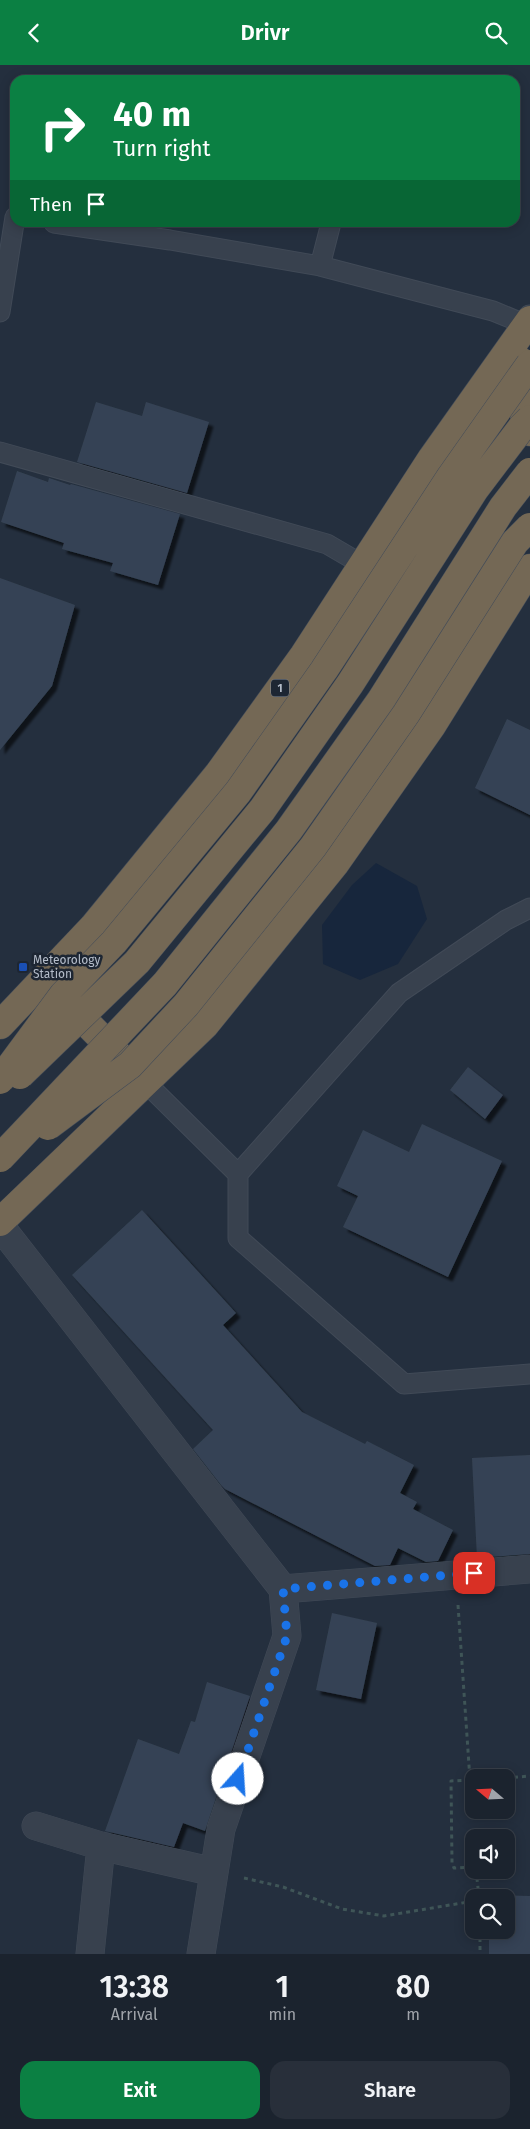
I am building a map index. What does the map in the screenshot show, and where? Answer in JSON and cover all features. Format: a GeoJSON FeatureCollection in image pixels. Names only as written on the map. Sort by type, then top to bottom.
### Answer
{"type":"FeatureCollection","features":[{"type":"Feature","properties":{"kind":"highway"},"geometry":{"type":"LineString","coordinates":[[529,319],[521,350],[519,375],[530,432]]}},
{"type":"Feature","properties":{"kind":"highway","name":"1"},"geometry":{"type":"LineString","coordinates":[[0,1025],[93,927],[218,773],[304,655],[432,459],[529,319]]}},
{"type":"Feature","properties":{"kind":"highway"},"geometry":{"type":"LineString","coordinates":[[0,1080],[63,995],[114,942],[238,792],[324,670],[451,476],[530,364]]}},
{"type":"Feature","properties":{"kind":"highway"},"geometry":{"type":"LineString","coordinates":[[0,1095],[137,962],[262,810],[350,684],[475,489],[530,419]]}},
{"type":"Feature","properties":{"kind":"highway"},"geometry":{"type":"LineString","coordinates":[[0,1159],[164,984],[289,830],[381,700],[503,507],[530,472]]}},
{"type":"Feature","properties":{"kind":"highway"},"geometry":{"type":"LineString","coordinates":[[0,1159],[130,1065],[186,1005],[313,847],[406,714],[515,543],[530,527]]}},
{"type":"Feature","properties":{"kind":"highway"},"geometry":{"type":"LineString","coordinates":[[0,1224],[206,1025],[336,864],[431,727],[530,567]]}},
{"type":"Feature","properties":{"kind":"highway"},"geometry":{"type":"LineString","coordinates":[[43,980],[145,1082]]}},
{"type":"Feature","properties":{"kind":"street"},"geometry":{"type":"LineString","coordinates":[[0,1224],[283,1589],[287,1636],[221,1829],[201,1954]]}},
{"type":"Feature","properties":{"kind":"street"},"geometry":{"type":"LineString","coordinates":[[283,1589],[530,1569]]}},
{"type":"Feature","properties":{"kind":"street"},"geometry":{"type":"LineString","coordinates":[[36,1826],[101,1846],[214,1872]]}},
{"type":"Feature","properties":{"kind":"street"},"geometry":{"type":"LineString","coordinates":[[90,1954],[101,1846]]}},
{"type":"Feature","properties":{"kind":"lane"},"geometry":{"type":"LineString","coordinates":[[0,312],[13,227]]}},
{"type":"Feature","properties":{"kind":"lane"},"geometry":{"type":"LineString","coordinates":[[81,227],[320,266],[529,319]]}},
{"type":"Feature","properties":{"kind":"lane"},"geometry":{"type":"LineString","coordinates":[[320,266],[330,227]]}},
{"type":"Feature","properties":{"kind":"lane"},"geometry":{"type":"LineString","coordinates":[[0,452],[327,544],[363,565]]}},
{"type":"Feature","properties":{"kind":"lane"},"geometry":{"type":"LineString","coordinates":[[530,908],[506,920],[399,993],[238,1174],[238,1238],[404,1383],[530,1374]]}},
{"type":"Feature","properties":{"kind":"lane"},"geometry":{"type":"LineString","coordinates":[[145,1082],[238,1174]]}},
{"type":"Feature","properties":{"kind":"path"},"geometry":{"type":"LineString","coordinates":[[456,1574],[471,1769]]}},
{"type":"Feature","properties":{"kind":"path"},"geometry":{"type":"LineString","coordinates":[[515,1777],[530,1776]]}},
{"type":"Feature","properties":{"kind":"path"},"geometry":{"type":"LineString","coordinates":[[465,1780],[451,1781],[452,1863],[454,1868],[465,1867]]}},
{"type":"Feature","properties":{"kind":"path"},"geometry":{"type":"LineString","coordinates":[[214,1872],[283,1887],[342,1909],[384,1916],[465,1902]]}},
{"type":"Feature","properties":{"kind":"path"},"geometry":{"type":"LineString","coordinates":[[480,1939],[480,1954]]}},
{"type":"Feature","properties":{"kind":"water"},"geometry":{"type":"Polygon","coordinates":[[[376,863],[417,886],[427,919],[398,964],[360,980],[323,964],[322,925],[352,885],[376,863]]]}},
{"type":"Feature","properties":{"kind":"building"},"geometry":{"type":"Polygon","coordinates":[[[96,402],[142,416],[146,402],[209,422],[187,493],[77,462],[96,402]]]}},
{"type":"Feature","properties":{"kind":"building"},"geometry":{"type":"Polygon","coordinates":[[[17,471],[48,482],[49,478],[180,514],[158,585],[110,571],[113,563],[62,549],[64,543],[1,522],[17,471]]]}},
{"type":"Feature","properties":{"kind":"building"},"geometry":{"type":"Polygon","coordinates":[[[0,578],[75,605],[52,686],[0,750],[0,578]]]}},
{"type":"Feature","properties":{"kind":"building"},"geometry":{"type":"Polygon","coordinates":[[[507,719],[530,730],[530,815],[475,788],[507,719]]]}},
{"type":"Feature","properties":{"kind":"building"},"geometry":{"type":"Polygon","coordinates":[[[468,1067],[503,1095],[485,1119],[450,1090],[468,1067]]]}},
{"type":"Feature","properties":{"kind":"building"},"geometry":{"type":"Polygon","coordinates":[[[422,1124],[502,1161],[448,1277],[343,1227],[358,1196],[337,1186],[363,1130],[409,1152],[422,1124]]]}},
{"type":"Feature","properties":{"kind":"building"},"geometry":{"type":"Polygon","coordinates":[[[142,1210],[236,1313],[223,1325],[302,1412],[365,1444],[367,1441],[414,1465],[400,1493],[417,1502],[413,1509],[453,1530],[438,1561],[426,1562],[398,1548],[390,1565],[375,1566],[225,1489],[221,1485],[193,1449],[213,1430],[72,1275],[142,1210]]]}},
{"type":"Feature","properties":{"kind":"building"},"geometry":{"type":"Polygon","coordinates":[[[530,1455],[530,1554],[477,1558],[472,1458],[530,1455]]]}},
{"type":"Feature","properties":{"kind":"building"},"geometry":{"type":"Polygon","coordinates":[[[332,1613],[377,1623],[361,1699],[316,1690],[332,1613]]]}},
{"type":"Feature","properties":{"kind":"building"},"geometry":{"type":"Polygon","coordinates":[[[207,1682],[250,1696],[205,1831],[183,1823],[174,1847],[105,1831],[138,1739],[179,1754],[191,1721],[195,1722],[207,1682]]]}},
{"type":"Feature","properties":{"kind":"building"},"geometry":{"type":"Polygon","coordinates":[[[515,1896],[530,1896],[530,1954],[489,1954],[489,1939],[515,1939],[515,1896]]]}},
{"type":"Feature","properties":{"kind":"place","name":"Meteorology Station"},"geometry":{"type":"Point","coordinates":[23,967]}},
{"type":"Feature","properties":{"kind":"route"},"geometry":{"type":"LineString","coordinates":[[238,1779],[287,1636],[283,1589],[474,1573]]}}]}
